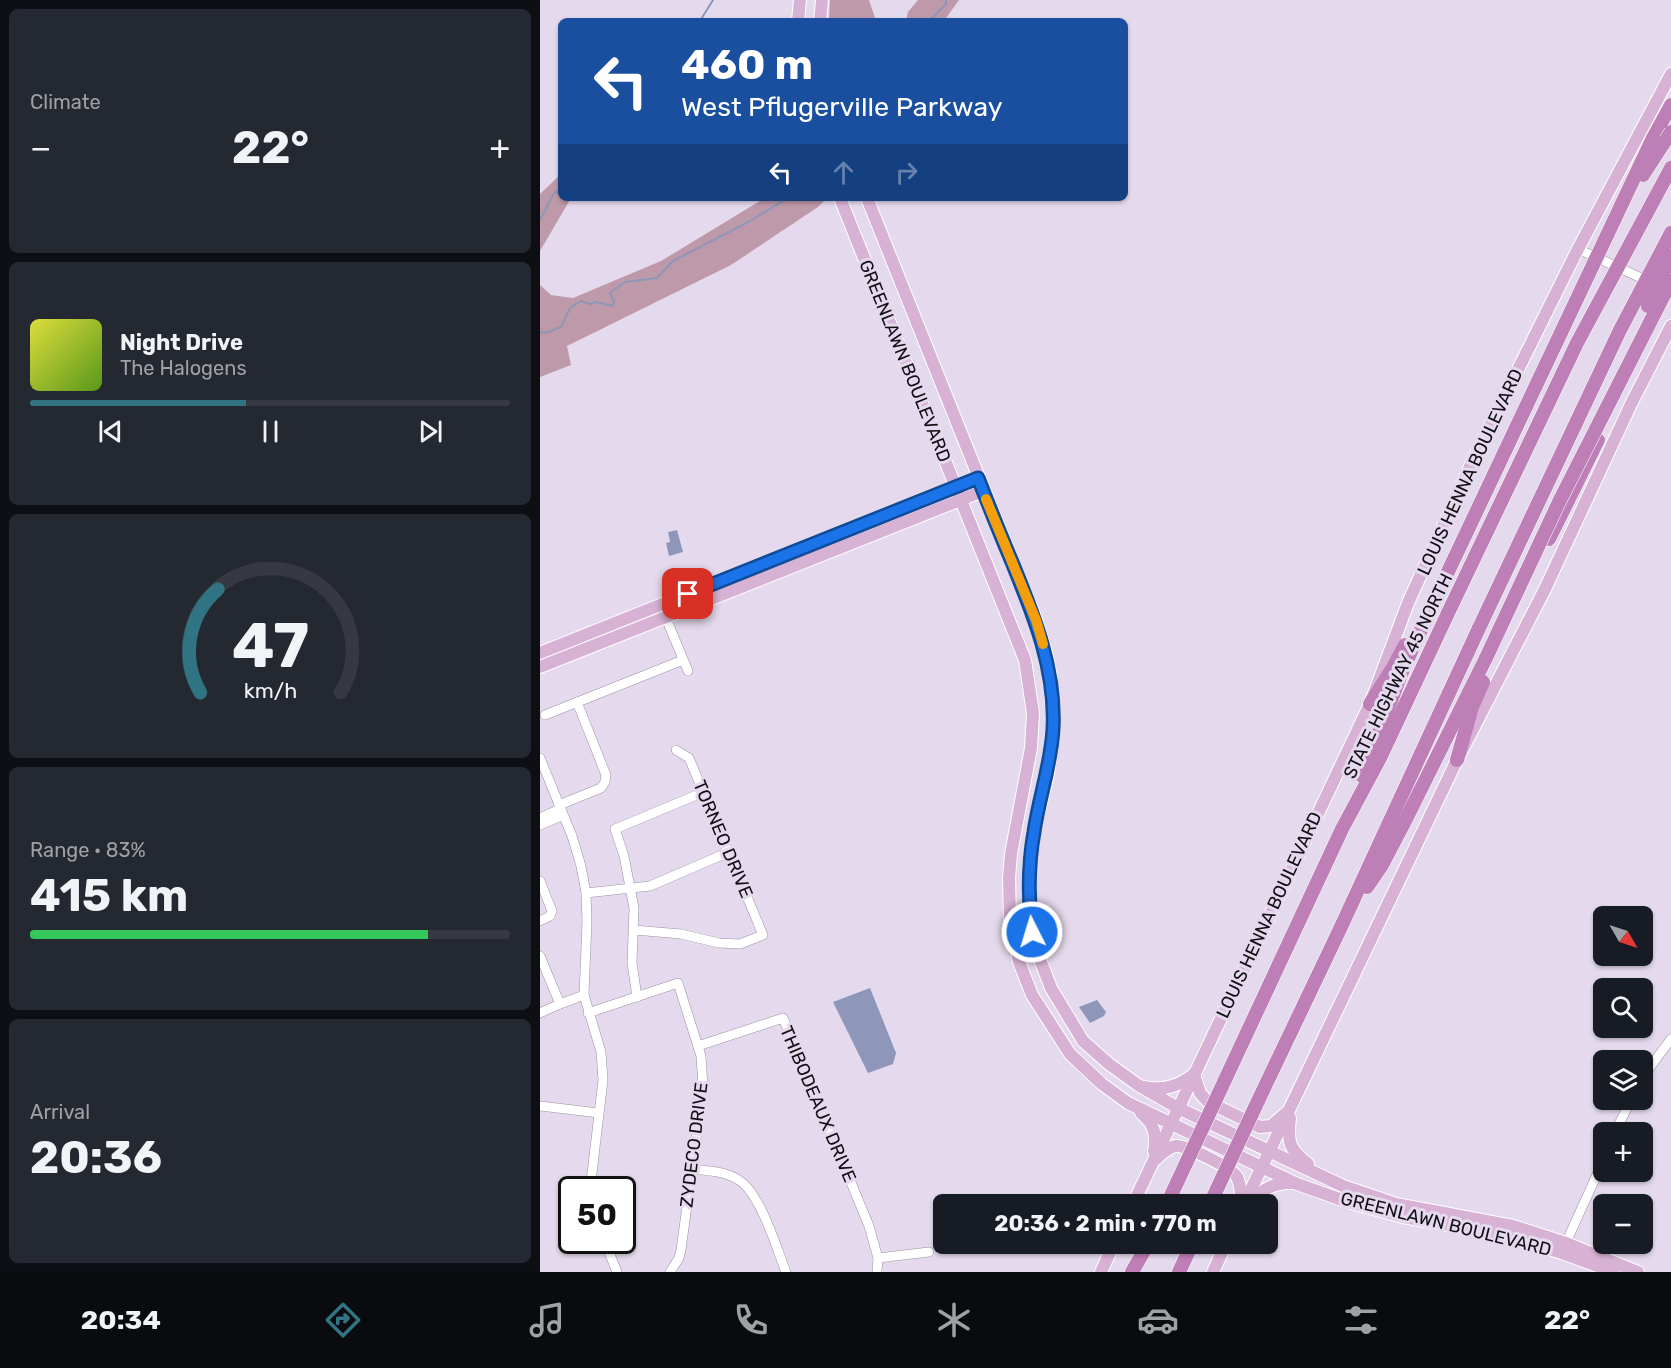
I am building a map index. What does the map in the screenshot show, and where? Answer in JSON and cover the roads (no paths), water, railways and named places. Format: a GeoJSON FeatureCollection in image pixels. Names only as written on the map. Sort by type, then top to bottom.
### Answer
{"type":"FeatureCollection","features":[{"type":"Feature","properties":{"kind":"highway"},"geometry":{"type":"LineString","coordinates":[[1342,829],[1404,667],[1637,170],[1671,105]]}},
{"type":"Feature","properties":{"kind":"highway"},"geometry":{"type":"LineString","coordinates":[[1370,704],[1394,666],[1522,405],[1629,198],[1671,132]]}},
{"type":"Feature","properties":{"kind":"highway","name":"STATE HIGHWAY 45 NORTH"},"geometry":{"type":"LineString","coordinates":[[1172,1194],[1342,829],[1380,758],[1577,343],[1671,168]]}},
{"type":"Feature","properties":{"kind":"highway"},"geometry":{"type":"LineString","coordinates":[[1215,1194],[1620,330],[1671,233]]}},
{"type":"Feature","properties":{"kind":"highway"},"geometry":{"type":"LineString","coordinates":[[1457,760],[1472,707],[1531,573],[1598,440],[1630,348],[1671,256]]}},
{"type":"Feature","properties":{"kind":"highway"},"geometry":{"type":"LineString","coordinates":[[1340,929],[1382,865],[1486,658],[1559,502],[1671,281]]}},
{"type":"Feature","properties":{"kind":"highway"},"geometry":{"type":"LineString","coordinates":[[1132,1272],[1142,1254]]}},
{"type":"Feature","properties":{"kind":"highway"},"geometry":{"type":"LineString","coordinates":[[1137,1272],[1144,1254]]}},
{"type":"Feature","properties":{"kind":"highway"},"geometry":{"type":"LineString","coordinates":[[1179,1272],[1187,1254]]}},
{"type":"Feature","properties":{"kind":"main road"},"geometry":{"type":"LineString","coordinates":[[798,18],[800,0]]}},
{"type":"Feature","properties":{"kind":"main road"},"geometry":{"type":"LineString","coordinates":[[820,18],[822,0]]}},
{"type":"Feature","properties":{"kind":"main road","name":"LOUIS HENNA BOULEVARD"},"geometry":{"type":"LineString","coordinates":[[1138,1194],[1370,704],[1408,603],[1473,460],[1578,249],[1671,74]]}},
{"type":"Feature","properties":{"kind":"main road","name":"GREENLAWN BOULEVARD"},"geometry":{"type":"LineString","coordinates":[[841,201],[1025,660],[1033,713],[1030,748],[1011,854],[1010,920],[1019,962],[1032,995],[1070,1054],[1102,1084],[1128,1103],[1297,1184],[1372,1209],[1564,1248],[1638,1272]]}},
{"type":"Feature","properties":{"kind":"main road","name":"GREENLAWN BOULEVARD"},"geometry":{"type":"LineString","coordinates":[[868,201],[1036,620],[1048,663],[1053,727],[1048,774],[1034,830],[1029,875],[1030,919],[1041,962],[1051,988],[1083,1041],[1138,1085],[1178,1108],[1359,1192],[1396,1203],[1513,1226],[1614,1272]]}},
{"type":"Feature","properties":{"kind":"main road"},"geometry":{"type":"LineString","coordinates":[[1249,1194],[1457,760],[1545,589],[1632,402],[1671,326]]}},
{"type":"Feature","properties":{"kind":"main road"},"geometry":{"type":"LineString","coordinates":[[540,653],[978,478]]}},
{"type":"Feature","properties":{"kind":"main road"},"geometry":{"type":"LineString","coordinates":[[540,667],[983,491]]}},
{"type":"Feature","properties":{"kind":"main road"},"geometry":{"type":"LineString","coordinates":[[731,576],[737,590]]}},
{"type":"Feature","properties":{"kind":"main road"},"geometry":{"type":"LineString","coordinates":[[1020,800],[1041,802]]}},
{"type":"Feature","properties":{"kind":"main road"},"geometry":{"type":"LineString","coordinates":[[1138,1085],[1158,1090],[1182,1083],[1194,1074],[1200,1093],[1208,1102],[1260,1127],[1271,1126],[1291,1108]]}},
{"type":"Feature","properties":{"kind":"main road"},"geometry":{"type":"LineString","coordinates":[[1128,1103],[1150,1120],[1155,1131],[1151,1164]]}},
{"type":"Feature","properties":{"kind":"main road"},"geometry":{"type":"LineString","coordinates":[[1291,1108],[1289,1144],[1296,1155],[1321,1174]]}},
{"type":"Feature","properties":{"kind":"main road"},"geometry":{"type":"LineString","coordinates":[[1151,1164],[1164,1152],[1176,1146],[1189,1149],[1231,1170],[1238,1178],[1242,1194]]}},
{"type":"Feature","properties":{"kind":"main road"},"geometry":{"type":"LineString","coordinates":[[1257,1194],[1269,1186],[1297,1184]]}},
{"type":"Feature","properties":{"kind":"main road"},"geometry":{"type":"LineString","coordinates":[[1372,1209],[1390,1209],[1396,1203]]}},
{"type":"Feature","properties":{"kind":"main road"},"geometry":{"type":"LineString","coordinates":[[1101,1272],[1109,1254]]}},
{"type":"Feature","properties":{"kind":"main road"},"geometry":{"type":"LineString","coordinates":[[1213,1272],[1221,1254]]}},
{"type":"Feature","properties":{"kind":"street"},"geometry":{"type":"LineString","coordinates":[[1578,249],[1671,292]]}},
{"type":"Feature","properties":{"kind":"street"},"geometry":{"type":"LineString","coordinates":[[666,618],[688,671]]}},
{"type":"Feature","properties":{"kind":"street"},"geometry":{"type":"LineString","coordinates":[[545,716],[683,660]]}},
{"type":"Feature","properties":{"kind":"street"},"geometry":{"type":"LineString","coordinates":[[540,822],[601,788],[605,782],[606,775],[577,702]]}},
{"type":"Feature","properties":{"kind":"street","name":"TORNEO DRIVE"},"geometry":{"type":"LineString","coordinates":[[634,930],[681,933],[719,943],[740,944],[763,935],[689,758],[676,750]]}},
{"type":"Feature","properties":{"kind":"street"},"geometry":{"type":"LineString","coordinates":[[540,758],[581,866],[586,893],[584,995],[603,1063],[592,1176]]}},
{"type":"Feature","properties":{"kind":"street"},"geometry":{"type":"LineString","coordinates":[[588,1013],[637,997],[633,972],[634,908],[624,856],[615,829],[704,792]]}},
{"type":"Feature","properties":{"kind":"street"},"geometry":{"type":"LineString","coordinates":[[586,893],[650,886],[729,852]]}},
{"type":"Feature","properties":{"kind":"street"},"geometry":{"type":"LineString","coordinates":[[540,881],[552,911],[550,916],[540,921]]}},
{"type":"Feature","properties":{"kind":"street"},"geometry":{"type":"LineString","coordinates":[[540,956],[560,1004]]}},
{"type":"Feature","properties":{"kind":"street","name":"ZYDECO DRIVE"},"geometry":{"type":"LineString","coordinates":[[637,997],[678,983],[698,1047],[704,1087],[681,1250],[670,1272]]}},
{"type":"Feature","properties":{"kind":"street"},"geometry":{"type":"LineString","coordinates":[[540,1012],[584,995]]}},
{"type":"Feature","properties":{"kind":"street","name":"THIBODEAUX DRIVE"},"geometry":{"type":"LineString","coordinates":[[698,1047],[783,1018],[869,1226],[878,1257],[877,1272]]}},
{"type":"Feature","properties":{"kind":"street"},"geometry":{"type":"LineString","coordinates":[[1653,1064],[1671,1040]]}},
{"type":"Feature","properties":{"kind":"street"},"geometry":{"type":"LineString","coordinates":[[540,1106],[599,1113]]}},
{"type":"Feature","properties":{"kind":"street"},"geometry":{"type":"LineString","coordinates":[[692,1169],[726,1173],[750,1189],[786,1272]]}},
{"type":"Feature","properties":{"kind":"street"},"geometry":{"type":"LineString","coordinates":[[1564,1248],[1594,1182]]}},
{"type":"Feature","properties":{"kind":"street"},"geometry":{"type":"LineString","coordinates":[[878,1257],[929,1252]]}},
{"type":"Feature","properties":{"kind":"street"},"geometry":{"type":"LineString","coordinates":[[610,1254],[617,1272]]}},
{"type":"Feature","properties":{"kind":"water"},"geometry":{"type":"Polygon","coordinates":[[[677,530],[683,552],[669,556],[666,543],[670,542],[668,532],[677,530]]]}},
{"type":"Feature","properties":{"kind":"water"},"geometry":{"type":"Polygon","coordinates":[[[870,988],[896,1053],[893,1064],[868,1073],[833,1002],[870,988]]]}},
{"type":"Feature","properties":{"kind":"water"},"geometry":{"type":"Polygon","coordinates":[[[1097,1000],[1106,1012],[1104,1016],[1090,1023],[1079,1007],[1097,1000]]]}},
{"type":"Feature","properties":{"kind":"waterway"},"geometry":{"type":"LineString","coordinates":[[702,18],[713,0]]}},
{"type":"Feature","properties":{"kind":"waterway"},"geometry":{"type":"LineString","coordinates":[[932,18],[946,4],[946,0]]}},
{"type":"Feature","properties":{"kind":"waterway"},"geometry":{"type":"LineString","coordinates":[[540,220],[554,193],[558,191]]}},
{"type":"Feature","properties":{"kind":"waterway"},"geometry":{"type":"LineString","coordinates":[[540,332],[545,333],[561,327],[570,308],[581,301],[613,306],[614,301],[610,293],[625,282],[657,278],[673,261],[783,201]]}}]}
